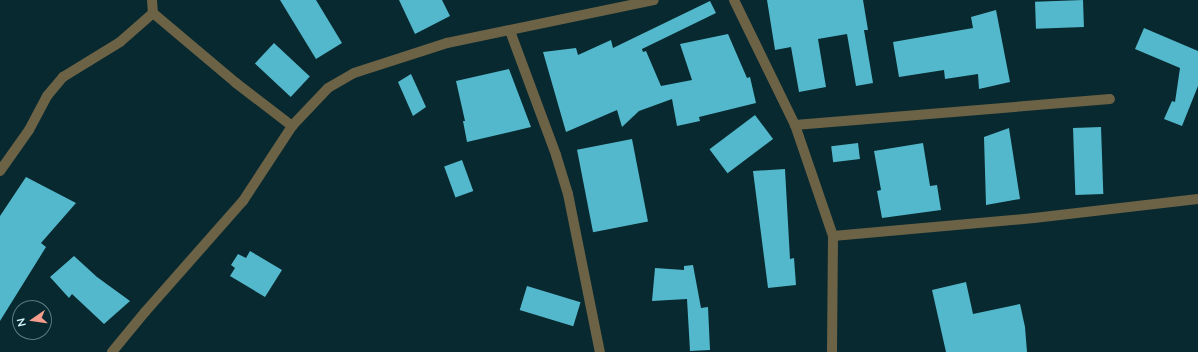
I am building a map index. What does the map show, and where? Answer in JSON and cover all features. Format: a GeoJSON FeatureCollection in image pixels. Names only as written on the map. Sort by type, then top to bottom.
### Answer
{"type":"FeatureCollection","features":[{"type":"Feature","properties":{"kind":"street"},"geometry":{"type":"LineString","coordinates":[[152,0],[153,13],[236,83],[292,126]]}},
{"type":"Feature","properties":{"kind":"street"},"geometry":{"type":"LineString","coordinates":[[112,352],[145,312],[243,201],[292,126],[328,88],[354,73],[447,43],[654,0]]}},
{"type":"Feature","properties":{"kind":"street"},"geometry":{"type":"LineString","coordinates":[[734,0],[795,125],[833,236],[832,352]]}},
{"type":"Feature","properties":{"kind":"street"},"geometry":{"type":"LineString","coordinates":[[0,171],[29,130],[47,96],[63,77],[120,42],[153,13]]}},
{"type":"Feature","properties":{"kind":"street"},"geometry":{"type":"LineString","coordinates":[[510,31],[556,155],[568,194],[600,352]]}},
{"type":"Feature","properties":{"kind":"street"},"geometry":{"type":"LineString","coordinates":[[795,125],[1110,99]]}},
{"type":"Feature","properties":{"kind":"street"},"geometry":{"type":"LineString","coordinates":[[833,236],[1034,218],[1198,199]]}},
{"type":"Feature","properties":{"kind":"building"},"geometry":{"type":"Polygon","coordinates":[[[280,0],[316,0],[342,43],[316,59],[280,0]]]}},
{"type":"Feature","properties":{"kind":"building"},"geometry":{"type":"Polygon","coordinates":[[[399,0],[442,0],[450,16],[415,34],[399,0]]]}},
{"type":"Feature","properties":{"kind":"building"},"geometry":{"type":"Polygon","coordinates":[[[767,0],[863,0],[868,30],[864,30],[873,83],[856,86],[847,34],[818,39],[826,87],[799,92],[791,47],[775,50],[767,0]]]}},
{"type":"Feature","properties":{"kind":"building"},"geometry":{"type":"Polygon","coordinates":[[[1083,0],[1084,27],[1036,29],[1035,2],[1083,0]]]}},
{"type":"Feature","properties":{"kind":"building"},"geometry":{"type":"Polygon","coordinates":[[[710,1],[716,13],[642,49],[643,52],[646,51],[661,86],[692,80],[680,44],[728,34],[747,78],[750,77],[756,103],[699,117],[700,121],[677,126],[672,99],[639,111],[622,127],[617,110],[566,132],[543,52],[576,48],[578,55],[611,40],[613,48],[710,1]]]}},
{"type":"Feature","properties":{"kind":"building"},"geometry":{"type":"Polygon","coordinates":[[[996,10],[1010,82],[979,89],[978,74],[945,79],[944,70],[899,77],[893,42],[973,28],[971,17],[996,10]]]}},
{"type":"Feature","properties":{"kind":"building"},"geometry":{"type":"Polygon","coordinates":[[[1144,28],[1198,51],[1198,86],[1182,126],[1164,119],[1172,101],[1175,102],[1180,68],[1135,49],[1144,28]]]}},
{"type":"Feature","properties":{"kind":"building"},"geometry":{"type":"Polygon","coordinates":[[[274,43],[310,76],[291,97],[255,63],[274,43]]]}},
{"type":"Feature","properties":{"kind":"building"},"geometry":{"type":"Polygon","coordinates":[[[509,69],[531,127],[467,142],[463,121],[465,121],[456,81],[509,69]]]}},
{"type":"Feature","properties":{"kind":"building"},"geometry":{"type":"Polygon","coordinates":[[[411,74],[426,107],[413,116],[398,82],[411,74]]]}},
{"type":"Feature","properties":{"kind":"building"},"geometry":{"type":"Polygon","coordinates":[[[755,115],[773,139],[728,173],[709,149],[755,115]]]}},
{"type":"Feature","properties":{"kind":"building"},"geometry":{"type":"Polygon","coordinates":[[[1101,127],[1103,194],[1075,195],[1073,128],[1101,127]]]}},
{"type":"Feature","properties":{"kind":"building"},"geometry":{"type":"Polygon","coordinates":[[[1009,128],[1020,199],[986,205],[984,137],[1009,128]]]}},
{"type":"Feature","properties":{"kind":"building"},"geometry":{"type":"Polygon","coordinates":[[[632,139],[648,221],[593,232],[577,150],[632,139]]]}},
{"type":"Feature","properties":{"kind":"building"},"geometry":{"type":"Polygon","coordinates":[[[858,143],[860,159],[833,162],[831,146],[858,143]]]}},
{"type":"Feature","properties":{"kind":"building"},"geometry":{"type":"Polygon","coordinates":[[[923,143],[930,186],[937,185],[941,210],[882,218],[877,191],[881,190],[874,151],[923,143]]]}},
{"type":"Feature","properties":{"kind":"building"},"geometry":{"type":"Polygon","coordinates":[[[462,160],[473,191],[455,198],[444,166],[462,160]]]}},
{"type":"Feature","properties":{"kind":"building"},"geometry":{"type":"Polygon","coordinates":[[[785,169],[790,259],[794,258],[796,285],[768,288],[753,171],[785,169]]]}},
{"type":"Feature","properties":{"kind":"building"},"geometry":{"type":"Polygon","coordinates":[[[26,177],[76,203],[41,243],[46,247],[0,321],[0,216],[26,177]]]}},
{"type":"Feature","properties":{"kind":"building"},"geometry":{"type":"Polygon","coordinates":[[[250,251],[282,270],[265,297],[230,276],[235,268],[231,265],[238,254],[246,258],[250,251]]]}},
{"type":"Feature","properties":{"kind":"building"},"geometry":{"type":"Polygon","coordinates":[[[74,256],[97,277],[130,301],[104,324],[72,294],[69,298],[50,277],[74,256]]]}},
{"type":"Feature","properties":{"kind":"building"},"geometry":{"type":"Polygon","coordinates":[[[693,265],[701,308],[708,307],[710,350],[690,351],[687,299],[652,301],[655,268],[684,270],[684,266],[693,265]]]}},
{"type":"Feature","properties":{"kind":"building"},"geometry":{"type":"Polygon","coordinates":[[[966,282],[973,314],[1020,304],[1025,327],[1027,352],[946,352],[932,290],[966,282]]]}},
{"type":"Feature","properties":{"kind":"building"},"geometry":{"type":"Polygon","coordinates":[[[527,286],[581,302],[573,326],[520,310],[527,286]]]}}]}
